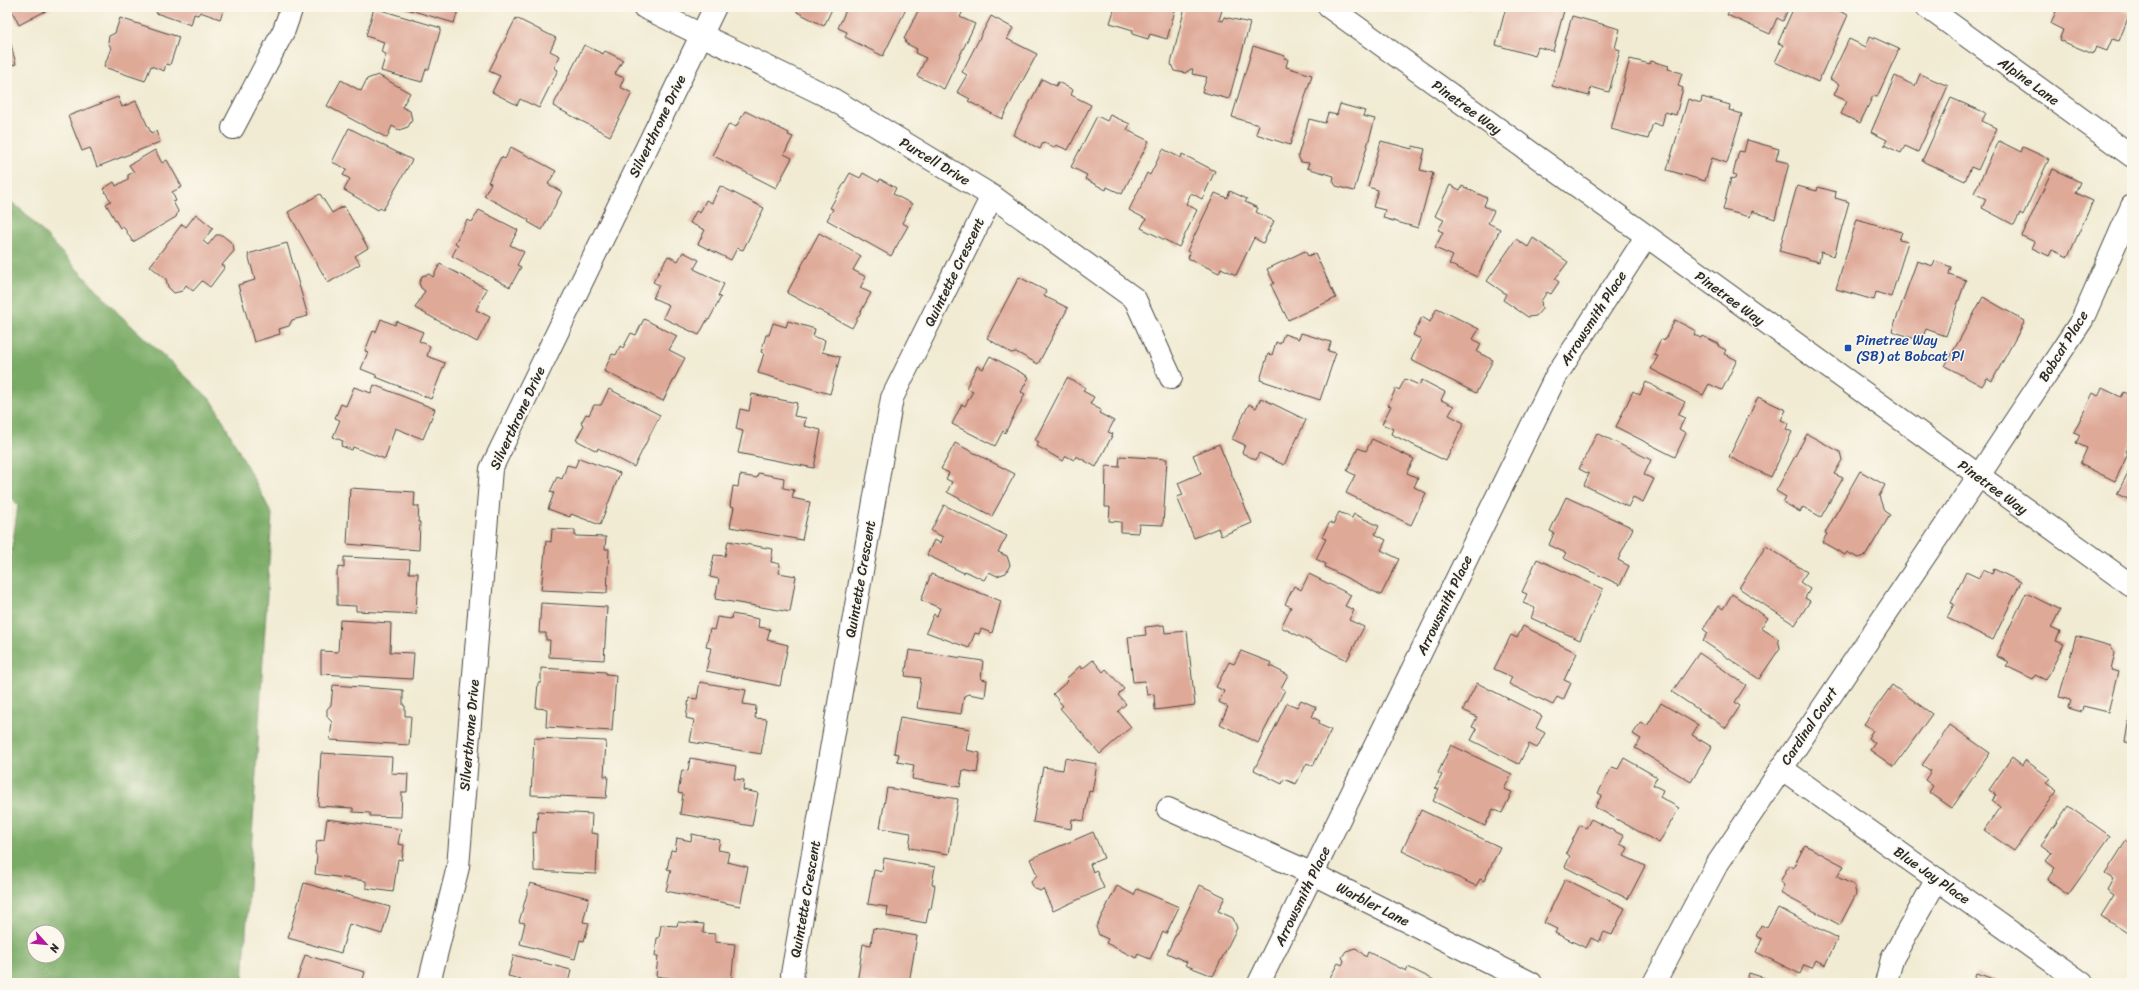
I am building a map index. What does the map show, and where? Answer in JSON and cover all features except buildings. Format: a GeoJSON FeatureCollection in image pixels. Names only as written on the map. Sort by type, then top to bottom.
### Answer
{"type":"FeatureCollection","features":[{"type":"Feature","properties":{"kind":"street"},"geometry":{"type":"LineString","coordinates":[[233,128],[284,30],[292,7]]}},
{"type":"Feature","properties":{"kind":"street","name":"Purcell Drive"},"geometry":{"type":"LineString","coordinates":[[644,7],[700,36],[830,97],[992,196],[1135,299],[1171,378]]}},
{"type":"Feature","properties":{"kind":"street","name":"Silverthrone Drive"},"geometry":{"type":"LineString","coordinates":[[430,983],[458,867],[491,469],[715,7]]}},
{"type":"Feature","properties":{"kind":"street","name":"Pinetree Way"},"geometry":{"type":"LineString","coordinates":[[1329,7],[1978,477],[2132,586]]}},
{"type":"Feature","properties":{"kind":"street","name":"Alpine Lane"},"geometry":{"type":"LineString","coordinates":[[1927,7],[2132,156]]}},
{"type":"Feature","properties":{"kind":"street","name":"Quintette Crescent"},"geometry":{"type":"LineString","coordinates":[[793,983],[792,974],[892,398],[992,196]]}},
{"type":"Feature","properties":{"kind":"street","name":"Bobcat Place"},"geometry":{"type":"LineString","coordinates":[[1978,477],[2082,320],[2132,206]]}},
{"type":"Feature","properties":{"kind":"street","name":"Arrowsmith Place"},"geometry":{"type":"LineString","coordinates":[[1259,983],[1556,376],[1646,237]]}},
{"type":"Feature","properties":{"kind":"street","name":"Cardinal Court"},"geometry":{"type":"LineString","coordinates":[[1654,983],[1716,866],[1978,477]]}},
{"type":"Feature","properties":{"kind":"street","name":"Blue Jay Place"},"geometry":{"type":"LineString","coordinates":[[1781,768],[2082,983]]}},
{"type":"Feature","properties":{"kind":"street","name":"Warbler Lane"},"geometry":{"type":"LineString","coordinates":[[1168,809],[1313,874],[1531,983]]}},
{"type":"Feature","properties":{"kind":"street"},"geometry":{"type":"LineString","coordinates":[[1886,983],[1892,959],[1937,879]]}},
{"type":"Feature","properties":{"kind":"green space"},"geometry":{"type":"Polygon","coordinates":[[[7,199],[22,210],[119,314],[213,402],[272,514],[243,983],[7,983],[7,585],[18,505],[7,492],[7,199]]]}},
{"type":"Feature","properties":{"kind":"place","name":"Pinetree Way (SB) at Bobcat Pl"},"geometry":{"type":"Point","coordinates":[1848,348]}}]}
